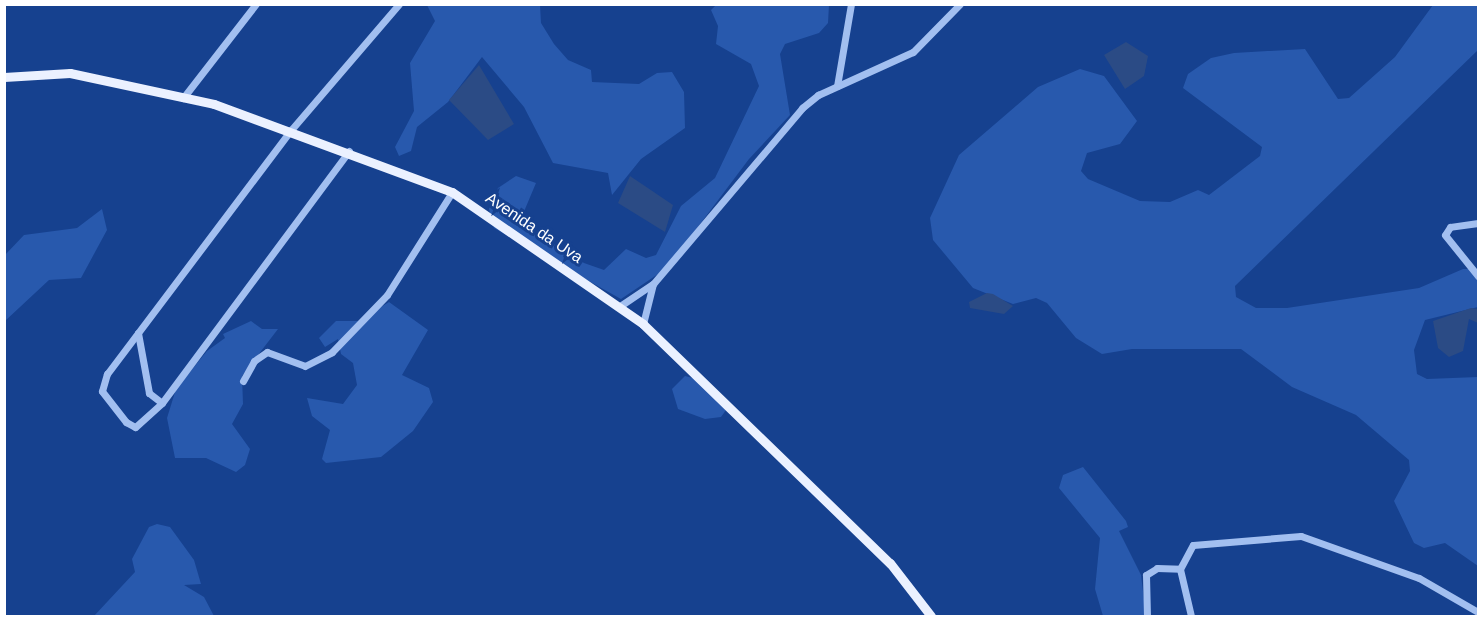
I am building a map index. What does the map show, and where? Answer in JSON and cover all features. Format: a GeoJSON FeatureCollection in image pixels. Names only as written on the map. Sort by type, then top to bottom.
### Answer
{"type":"FeatureCollection","features":[{"type":"Feature","properties":{"kind":"main road","name":"Avenida da Uva"},"geometry":{"type":"LineString","coordinates":[[4,77],[70,73],[183,98],[291,130],[452,192],[643,324],[890,563],[932,616]]}},
{"type":"Feature","properties":{"kind":"street"},"geometry":{"type":"LineString","coordinates":[[183,98],[256,4]]}},
{"type":"Feature","properties":{"kind":"street"},"geometry":{"type":"LineString","coordinates":[[349,151],[162,404],[132,426],[102,391],[107,374],[291,130],[399,4]]}},
{"type":"Feature","properties":{"kind":"street"},"geometry":{"type":"LineString","coordinates":[[837,86],[851,4]]}},
{"type":"Feature","properties":{"kind":"street"},"geometry":{"type":"LineString","coordinates":[[620,306],[653,284],[783,128],[818,95],[913,52],[960,4]]}},
{"type":"Feature","properties":{"kind":"street"},"geometry":{"type":"LineString","coordinates":[[243,381],[254,361],[267,352],[305,366],[332,352],[387,296],[452,192]]}},
{"type":"Feature","properties":{"kind":"street"},"geometry":{"type":"LineString","coordinates":[[1479,223],[1450,227],[1445,236],[1479,276]]}},
{"type":"Feature","properties":{"kind":"street"},"geometry":{"type":"LineString","coordinates":[[643,324],[653,284]]}},
{"type":"Feature","properties":{"kind":"street"},"geometry":{"type":"LineString","coordinates":[[138,333],[149,393],[162,404]]}},
{"type":"Feature","properties":{"kind":"street"},"geometry":{"type":"LineString","coordinates":[[1191,616],[1180,569],[1193,544],[1301,536],[1419,578],[1479,612]]}},
{"type":"Feature","properties":{"kind":"street"},"geometry":{"type":"LineString","coordinates":[[1147,616],[1146,575],[1157,568],[1180,569]]}},
{"type":"Feature","properties":{"kind":"shaded area"},"geometry":{"type":"Polygon","coordinates":[[[717,4],[829,5],[828,23],[819,33],[785,44],[780,54],[790,115],[749,159],[667,268],[621,299],[494,228],[489,209],[498,188],[516,176],[536,183],[520,221],[584,263],[604,270],[626,249],[646,258],[656,255],[681,206],[715,178],[759,86],[751,64],[716,44],[718,26],[711,10],[717,4]]]}},
{"type":"Feature","properties":{"kind":"shaded area"},"geometry":{"type":"Polygon","coordinates":[[[427,5],[540,5],[541,23],[554,44],[568,60],[591,70],[592,82],[639,84],[657,73],[672,72],[684,92],[685,128],[641,159],[612,195],[608,173],[553,163],[524,107],[482,57],[448,102],[417,127],[411,151],[399,156],[395,147],[414,111],[410,63],[435,21],[427,5]]]}},
{"type":"Feature","properties":{"kind":"shaded area"},"geometry":{"type":"Polygon","coordinates":[[[1433,5],[1478,5],[1478,50],[1235,286],[1236,297],[1256,308],[1287,308],[1419,288],[1463,269],[1478,269],[1478,307],[1425,320],[1414,350],[1417,374],[1427,379],[1478,377],[1478,566],[1445,543],[1424,548],[1414,543],[1394,501],[1410,471],[1409,460],[1356,415],[1292,387],[1241,349],[1132,349],[1102,354],[1076,338],[1047,303],[1036,298],[1013,304],[973,288],[933,240],[930,218],[959,155],[1038,87],[1080,69],[1104,76],[1137,121],[1120,144],[1087,153],[1081,171],[1088,179],[1140,201],[1170,202],[1198,190],[1209,195],[1260,156],[1262,147],[1183,88],[1188,74],[1211,58],[1234,53],[1305,49],[1338,99],[1349,98],[1395,57],[1433,5]]]}},
{"type":"Feature","properties":{"kind":"shaded area"},"geometry":{"type":"Polygon","coordinates":[[[1126,42],[1148,56],[1144,76],[1125,89],[1104,55],[1126,42]]]}},
{"type":"Feature","properties":{"kind":"shaded area"},"geometry":{"type":"Polygon","coordinates":[[[479,65],[514,124],[488,140],[449,100],[479,65]]]}},
{"type":"Feature","properties":{"kind":"shaded area"},"geometry":{"type":"Polygon","coordinates":[[[630,176],[673,205],[665,232],[618,203],[630,176]]]}},
{"type":"Feature","properties":{"kind":"shaded area"},"geometry":{"type":"Polygon","coordinates":[[[102,209],[107,230],[81,278],[49,280],[5,321],[5,255],[24,235],[77,228],[102,209]]]}},
{"type":"Feature","properties":{"kind":"shaded area"},"geometry":{"type":"Polygon","coordinates":[[[987,293],[1013,306],[1004,314],[970,308],[969,302],[987,293]]]}},
{"type":"Feature","properties":{"kind":"shaded area"},"geometry":{"type":"Polygon","coordinates":[[[389,302],[428,330],[402,375],[429,388],[433,402],[413,431],[381,457],[326,463],[322,459],[330,430],[312,416],[307,398],[343,404],[357,385],[353,363],[341,354],[338,339],[325,347],[319,338],[336,321],[358,321],[389,302]]]}},
{"type":"Feature","properties":{"kind":"shaded area"},"geometry":{"type":"Polygon","coordinates":[[[1471,308],[1478,309],[1478,323],[1469,319],[1463,351],[1449,357],[1438,348],[1433,321],[1471,308]]]}},
{"type":"Feature","properties":{"kind":"shaded area"},"geometry":{"type":"Polygon","coordinates":[[[251,321],[262,329],[278,329],[242,376],[243,404],[232,424],[250,449],[245,465],[236,472],[206,458],[175,458],[167,418],[176,389],[207,351],[225,338],[223,334],[251,321]]]}},
{"type":"Feature","properties":{"kind":"shaded area"},"geometry":{"type":"Polygon","coordinates":[[[685,376],[697,379],[726,410],[721,417],[705,419],[678,409],[672,389],[685,376]]]}},
{"type":"Feature","properties":{"kind":"shaded area"},"geometry":{"type":"Polygon","coordinates":[[[1083,467],[1126,521],[1128,527],[1119,531],[1141,575],[1146,616],[1103,616],[1095,589],[1100,538],[1059,488],[1063,475],[1083,467]]]}},
{"type":"Feature","properties":{"kind":"shaded area"},"geometry":{"type":"Polygon","coordinates":[[[157,524],[170,527],[194,560],[201,584],[184,585],[204,597],[214,616],[94,616],[135,572],[132,559],[149,527],[157,524]]]}}]}
